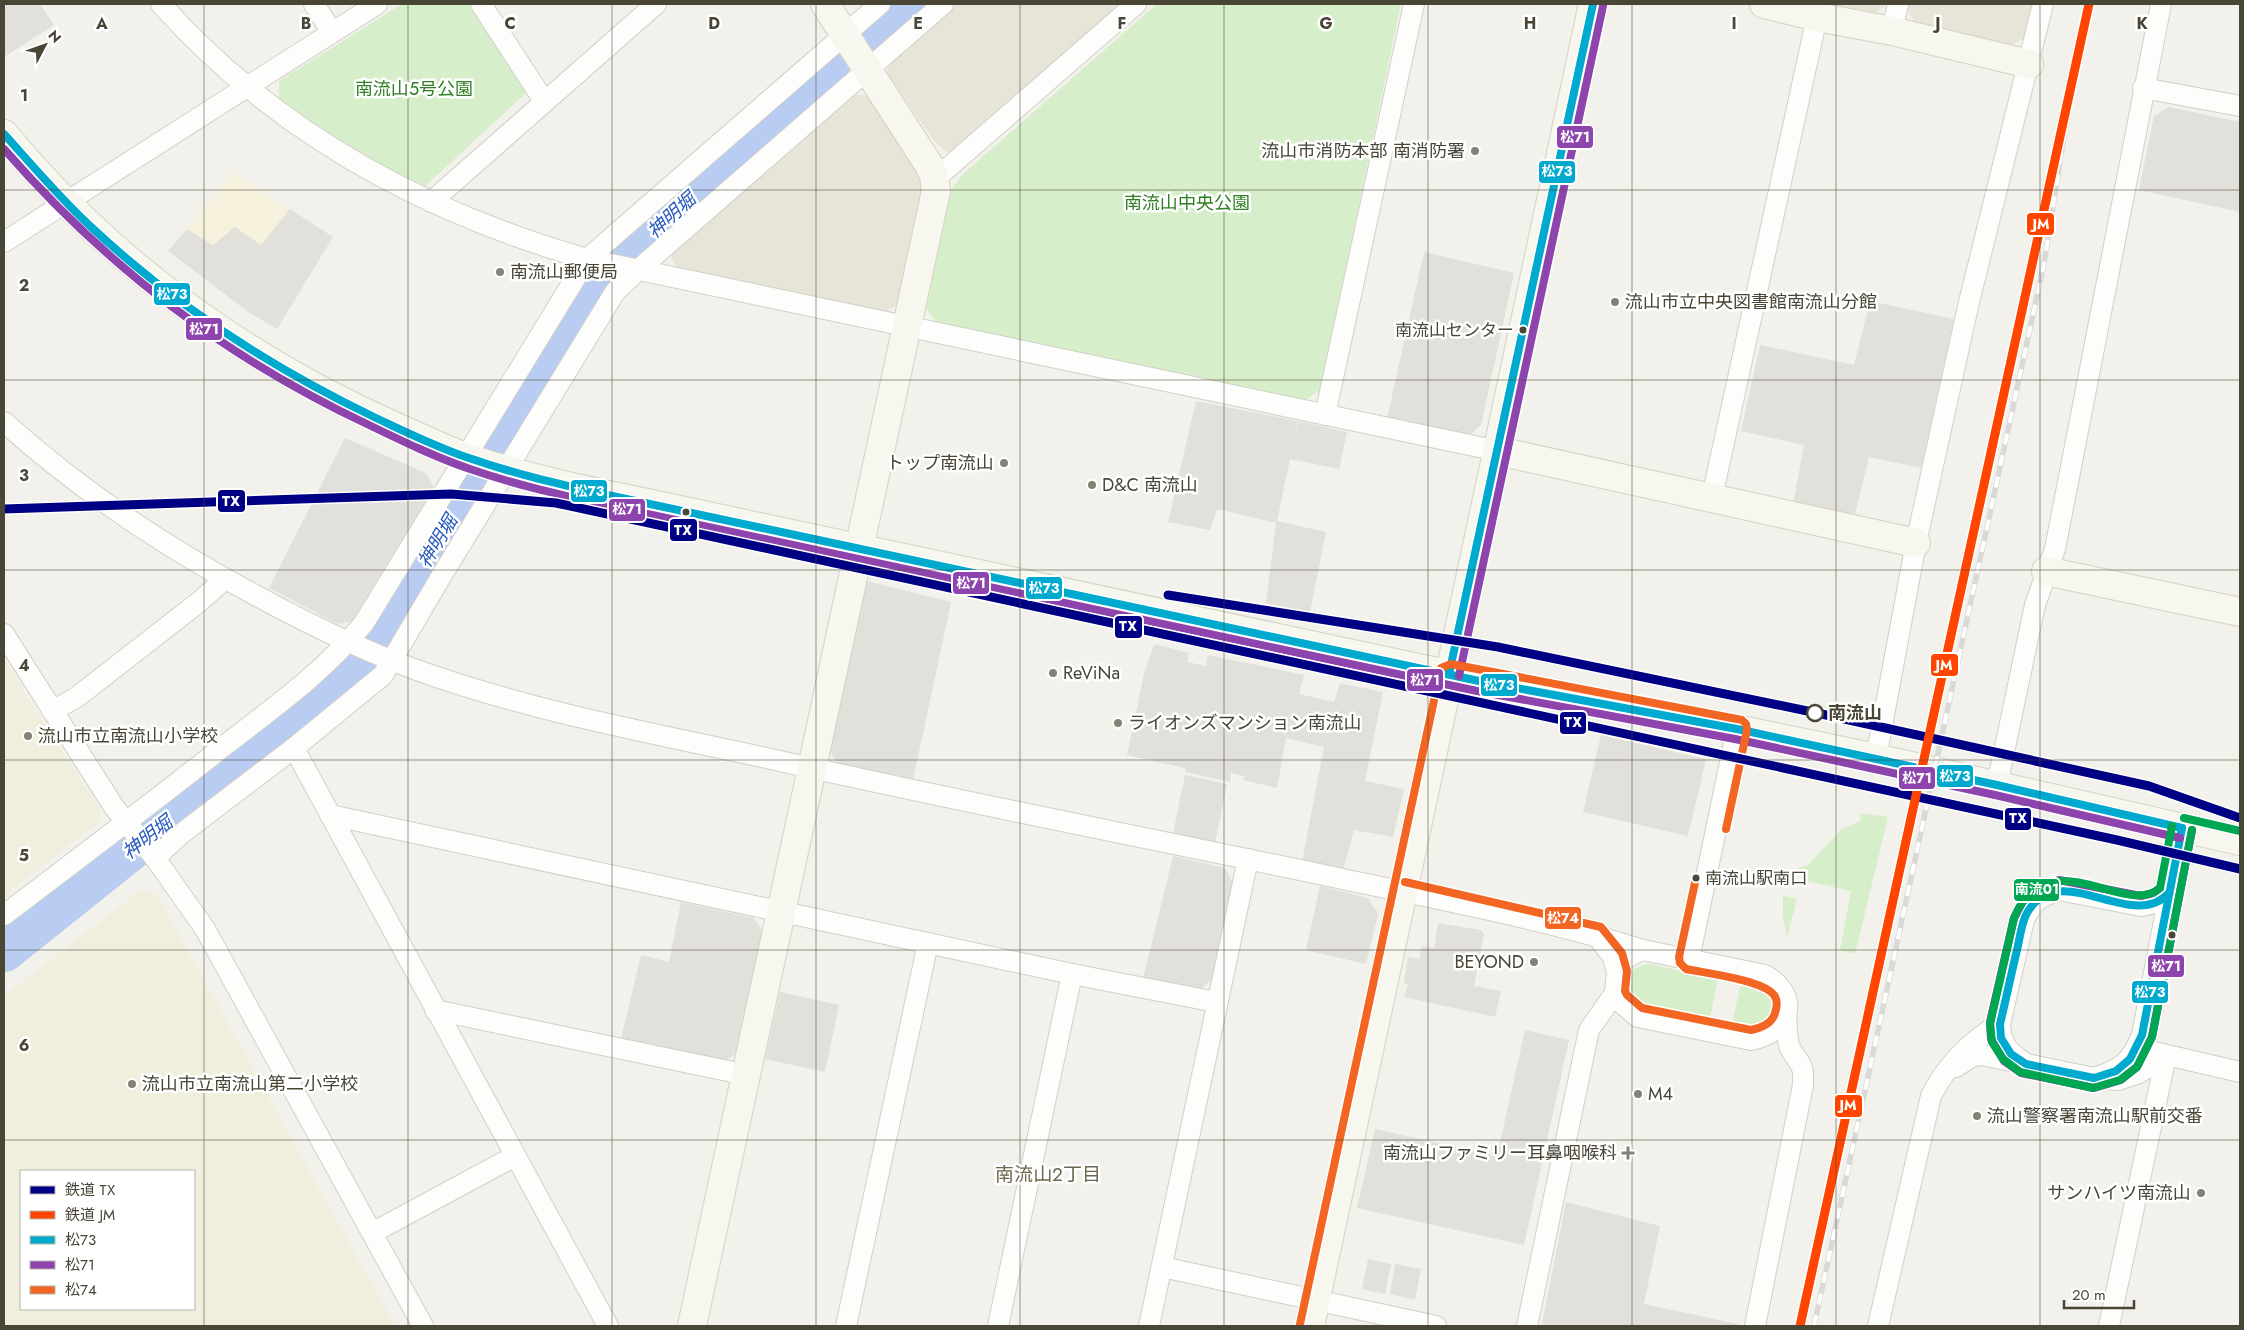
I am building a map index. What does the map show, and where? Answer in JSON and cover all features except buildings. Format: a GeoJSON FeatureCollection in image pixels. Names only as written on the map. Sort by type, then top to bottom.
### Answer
{"type":"FeatureCollection","features":[{"type":"Feature","properties":{"kind":"street"},"geometry":{"type":"LineString","coordinates":[[161,4],[179,24],[248,87],[326,144],[395,185],[430,202],[528,242],[586,259],[1498,451],[1916,543]]}},
{"type":"Feature","properties":{"kind":"street"},"geometry":{"type":"LineString","coordinates":[[314,4],[332,32]]}},
{"type":"Feature","properties":{"kind":"street"},"geometry":{"type":"LineString","coordinates":[[4,242],[377,4]]}},
{"type":"Feature","properties":{"kind":"street"},"geometry":{"type":"LineString","coordinates":[[481,4],[544,101]]}},
{"type":"Feature","properties":{"kind":"street"},"geometry":{"type":"LineString","coordinates":[[430,202],[656,4]]}},
{"type":"Feature","properties":{"kind":"street"},"geometry":{"type":"LineString","coordinates":[[692,1326],[936,191],[934,176],[825,4]]}},
{"type":"Feature","properties":{"kind":"street"},"geometry":{"type":"LineString","coordinates":[[4,915],[129,827],[316,674],[348,643],[487,464],[615,292],[856,52],[880,4]]}},
{"type":"Feature","properties":{"kind":"street"},"geometry":{"type":"LineString","coordinates":[[152,855],[294,748],[383,674],[442,575],[487,464],[586,259],[856,52],[943,4]]}},
{"type":"Feature","properties":{"kind":"street"},"geometry":{"type":"LineString","coordinates":[[934,176],[942,172],[1136,4]]}},
{"type":"Feature","properties":{"kind":"street"},"geometry":{"type":"LineString","coordinates":[[1325,415],[1414,4]]}},
{"type":"Feature","properties":{"kind":"street"},"geometry":{"type":"LineString","coordinates":[[1310,1326],[1593,4]]}},
{"type":"Feature","properties":{"kind":"street"},"geometry":{"type":"LineString","coordinates":[[1764,4],[1817,17],[1892,31],[2029,64]]}},
{"type":"Feature","properties":{"kind":"street"},"geometry":{"type":"LineString","coordinates":[[1892,31],[1898,4]]}},
{"type":"Feature","properties":{"kind":"street"},"geometry":{"type":"LineString","coordinates":[[1876,758],[1916,543],[1969,302],[2043,4]]}},
{"type":"Feature","properties":{"kind":"street"},"geometry":{"type":"LineString","coordinates":[[1997,785],[2035,605],[2055,549],[2139,124],[2143,88],[2161,4]]}},
{"type":"Feature","properties":{"kind":"street"},"geometry":{"type":"LineString","coordinates":[[1712,497],[1817,17]]}},
{"type":"Feature","properties":{"kind":"street"},"geometry":{"type":"LineString","coordinates":[[2143,88],[2240,106]]}},
{"type":"Feature","properties":{"kind":"street"},"geometry":{"type":"LineString","coordinates":[[4,134],[65,202],[110,246],[202,320],[249,351],[354,408],[487,464],[637,501],[1449,674],[1876,758],[2240,841]]}},
{"type":"Feature","properties":{"kind":"street"},"geometry":{"type":"LineString","coordinates":[[4,422],[70,478],[135,525],[225,579],[348,643],[428,674],[519,703],[811,768],[1403,892],[1597,936],[1643,950],[1765,975],[1777,982],[1783,990],[1786,999],[1790,1047],[1799,1060],[1804,1072],[1755,1326]]}},
{"type":"Feature","properties":{"kind":"street"},"geometry":{"type":"LineString","coordinates":[[2046,572],[2240,612]]}},
{"type":"Feature","properties":{"kind":"street"},"geometry":{"type":"LineString","coordinates":[[52,711],[76,697],[199,602],[225,579]]}},
{"type":"Feature","properties":{"kind":"street"},"geometry":{"type":"LineString","coordinates":[[4,634],[52,711],[129,827],[152,855],[205,928],[423,1326]]}},
{"type":"Feature","properties":{"kind":"street"},"geometry":{"type":"LineString","coordinates":[[1689,959],[1736,729]]}},
{"type":"Feature","properties":{"kind":"street"},"geometry":{"type":"LineString","coordinates":[[294,748],[608,1326]]}},
{"type":"Feature","properties":{"kind":"street"},"geometry":{"type":"LineString","coordinates":[[330,815],[928,944],[1216,1002]]}},
{"type":"Feature","properties":{"kind":"street"},"geometry":{"type":"LineString","coordinates":[[2094,1078],[2116,1071],[2130,1059],[2142,1035],[2182,828]]}},
{"type":"Feature","properties":{"kind":"street"},"geometry":{"type":"LineString","coordinates":[[1149,1326],[1216,1002],[1248,860]]}},
{"type":"Feature","properties":{"kind":"street"},"geometry":{"type":"LineString","coordinates":[[2026,1064],[2011,1054],[2001,1038],[2000,1024],[2024,920],[2032,904],[2046,895],[2059,890],[2141,906],[2154,904],[2169,893]]}},
{"type":"Feature","properties":{"kind":"street"},"geometry":{"type":"LineString","coordinates":[[2141,906],[2150,912],[2158,922],[2161,934]]}},
{"type":"Feature","properties":{"kind":"street"},"geometry":{"type":"LineString","coordinates":[[1597,936],[1613,957],[1617,972]]}},
{"type":"Feature","properties":{"kind":"street"},"geometry":{"type":"LineString","coordinates":[[846,1326],[928,944]]}},
{"type":"Feature","properties":{"kind":"street"},"geometry":{"type":"LineString","coordinates":[[1527,1326],[1590,1030],[1615,993],[1617,972],[1622,961],[1643,950]]}},
{"type":"Feature","properties":{"kind":"street"},"geometry":{"type":"LineString","coordinates":[[998,1326],[1072,974]]}},
{"type":"Feature","properties":{"kind":"street"},"geometry":{"type":"LineString","coordinates":[[1615,993],[1619,1001],[1638,1017]]}},
{"type":"Feature","properties":{"kind":"street"},"geometry":{"type":"LineString","coordinates":[[435,1010],[747,1075]]}},
{"type":"Feature","properties":{"kind":"street"},"geometry":{"type":"LineString","coordinates":[[1751,1040],[1765,1037],[1776,1031],[1782,1023],[1786,1012]]}},
{"type":"Feature","properties":{"kind":"street"},"geometry":{"type":"LineString","coordinates":[[1590,1030],[1621,1017],[1638,1017],[1790,1047]]}},
{"type":"Feature","properties":{"kind":"street"},"geometry":{"type":"LineString","coordinates":[[1878,1326],[1931,1096],[1938,1081],[1971,1044],[2000,1024]]}},
{"type":"Feature","properties":{"kind":"street"},"geometry":{"type":"LineString","coordinates":[[2142,1035],[2143,1042],[2154,1052],[2240,1072]]}},
{"type":"Feature","properties":{"kind":"street"},"geometry":{"type":"LineString","coordinates":[[1938,1081],[1971,1057],[1982,1054],[2094,1078],[2118,1080],[2139,1073],[2166,1056]]}},
{"type":"Feature","properties":{"kind":"street"},"geometry":{"type":"LineString","coordinates":[[2109,1326],[2166,1056]]}},
{"type":"Feature","properties":{"kind":"street"},"geometry":{"type":"LineString","coordinates":[[372,1233],[515,1156]]}},
{"type":"Feature","properties":{"kind":"street"},"geometry":{"type":"LineString","coordinates":[[1162,1267],[1436,1326]]}},
{"type":"Feature","properties":{"kind":"shaded area"},"geometry":{"type":"Polygon","coordinates":[[[4,4],[40,4],[54,25],[4,57],[4,4]]]}},
{"type":"Feature","properties":{"kind":"shaded area"},"geometry":{"type":"Polygon","coordinates":[[[949,4],[1125,4],[953,153],[945,151],[935,142],[887,73],[889,56],[949,4]]]}},
{"type":"Feature","properties":{"kind":"shaded area"},"geometry":{"type":"Polygon","coordinates":[[[1827,4],[1888,4],[1874,14],[1827,4]]]}},
{"type":"Feature","properties":{"kind":"shaded area"},"geometry":{"type":"Polygon","coordinates":[[[1909,4],[2035,4],[2028,36],[2012,45],[1919,27],[1907,11],[1909,4]]]}},
{"type":"Feature","properties":{"kind":"shaded area"},"geometry":{"type":"Polygon","coordinates":[[[851,94],[867,96],[917,171],[925,195],[901,303],[883,313],[675,266],[669,251],[851,94]]]}},
{"type":"Feature","properties":{"kind":"shaded area"},"geometry":{"type":"Polygon","coordinates":[[[2169,107],[2240,122],[2240,212],[2139,190],[2154,116],[2169,107]]]}},
{"type":"Feature","properties":{"kind":"shaded area"},"geometry":{"type":"Polygon","coordinates":[[[234,173],[333,237],[277,329],[247,311],[168,251],[234,173]]]}},
{"type":"Feature","properties":{"kind":"shaded area"},"geometry":{"type":"Polygon","coordinates":[[[290,209],[333,237],[277,329],[247,311],[168,251],[187,229],[213,245],[235,227],[261,245],[290,209]]]}},
{"type":"Feature","properties":{"kind":"shaded area"},"geometry":{"type":"Polygon","coordinates":[[[1424,252],[1514,273],[1481,425],[1467,438],[1386,423],[1424,252]]]}},
{"type":"Feature","properties":{"kind":"shaded area"},"geometry":{"type":"Polygon","coordinates":[[[1870,301],[1954,319],[1921,468],[1869,457],[1854,518],[1793,504],[1804,445],[1741,431],[1760,345],[1854,365],[1870,301]]]}},
{"type":"Feature","properties":{"kind":"shaded area"},"geometry":{"type":"Polygon","coordinates":[[[1196,401],[1298,421],[1294,443],[1299,421],[1347,432],[1339,469],[1290,459],[1277,521],[1326,532],[1310,612],[1266,603],[1276,523],[1217,509],[1210,530],[1168,522],[1196,401]]]}},
{"type":"Feature","properties":{"kind":"shaded area"},"geometry":{"type":"Polygon","coordinates":[[[345,438],[426,473],[434,488],[352,621],[338,624],[269,588],[345,438]]]}},
{"type":"Feature","properties":{"kind":"shaded area"},"geometry":{"type":"Polygon","coordinates":[[[867,581],[951,602],[913,780],[838,764],[828,748],[867,581]]]}},
{"type":"Feature","properties":{"kind":"shaded area"},"geometry":{"type":"Polygon","coordinates":[[[1154,644],[1189,653],[1187,662],[1206,666],[1208,655],[1304,675],[1299,694],[1334,702],[1340,683],[1383,692],[1365,781],[1404,789],[1393,837],[1354,830],[1343,871],[1302,862],[1324,747],[1286,738],[1277,788],[1243,780],[1244,776],[1231,773],[1230,782],[1186,772],[1185,768],[1127,755],[1144,674],[1154,644]]]}},
{"type":"Feature","properties":{"kind":"shaded area","name":"流山市立南流山小学校"},"geometry":{"type":"Polygon","coordinates":[[[4,660],[101,811],[98,823],[4,895],[4,660]]]}},
{"type":"Feature","properties":{"kind":"shaded area"},"geometry":{"type":"Polygon","coordinates":[[[1601,735],[1706,759],[1688,836],[1583,812],[1601,735]]]}},
{"type":"Feature","properties":{"kind":"shaded area"},"geometry":{"type":"Polygon","coordinates":[[[1185,775],[1227,784],[1215,843],[1173,834],[1185,775]]]}},
{"type":"Feature","properties":{"kind":"shaded area"},"geometry":{"type":"Polygon","coordinates":[[[1173,856],[1225,868],[1233,883],[1213,979],[1199,990],[1143,979],[1173,856]]]}},
{"type":"Feature","properties":{"kind":"shaded area"},"geometry":{"type":"Polygon","coordinates":[[[1320,886],[1368,898],[1378,914],[1366,964],[1306,950],[1320,886]]]}},
{"type":"Feature","properties":{"kind":"shaded area","name":"流山市立南流山第二小学校"},"geometry":{"type":"Polygon","coordinates":[[[141,890],[157,895],[395,1326],[4,1326],[4,996],[141,890]]]}},
{"type":"Feature","properties":{"kind":"shaded area"},"geometry":{"type":"Polygon","coordinates":[[[681,902],[754,918],[763,932],[739,1052],[724,1061],[621,1039],[641,955],[669,962],[681,902]]]}},
{"type":"Feature","properties":{"kind":"shaded area"},"geometry":{"type":"Polygon","coordinates":[[[1438,923],[1481,930],[1484,934],[1474,986],[1501,991],[1495,1017],[1404,997],[1408,984],[1404,983],[1408,957],[1419,959],[1422,946],[1434,948],[1438,923]]]}},
{"type":"Feature","properties":{"kind":"shaded area"},"geometry":{"type":"Polygon","coordinates":[[[780,992],[839,1005],[825,1072],[765,1059],[780,992]]]}},
{"type":"Feature","properties":{"kind":"shaded area"},"geometry":{"type":"Polygon","coordinates":[[[1525,1030],[1569,1040],[1524,1245],[1357,1208],[1375,1129],[1497,1156],[1525,1030]]]}},
{"type":"Feature","properties":{"kind":"shaded area"},"geometry":{"type":"Polygon","coordinates":[[[1566,1202],[1660,1226],[1644,1304],[1738,1324],[1738,1326],[1545,1326],[1542,1323],[1566,1202]]]}},
{"type":"Feature","properties":{"kind":"shaded area"},"geometry":{"type":"Polygon","coordinates":[[[1368,1259],[1391,1264],[1385,1294],[1362,1289],[1368,1259]]]}},
{"type":"Feature","properties":{"kind":"shaded area"},"geometry":{"type":"Polygon","coordinates":[[[1395,1264],[1421,1269],[1415,1300],[1390,1294],[1395,1264]]]}},
{"type":"Feature","properties":{"kind":"green space","name":"南流山5号公園"},"geometry":{"type":"Polygon","coordinates":[[[402,4],[470,4],[527,92],[422,189],[279,103],[279,81],[402,4]]]}},
{"type":"Feature","properties":{"kind":"green space","name":"南流山中央公園"},"geometry":{"type":"Polygon","coordinates":[[[1157,4],[1401,4],[1320,390],[1305,400],[937,323],[926,309],[951,190],[963,174],[1157,4]]]}},
{"type":"Feature","properties":{"kind":"green space"},"geometry":{"type":"Polygon","coordinates":[[[1861,813],[1888,817],[1855,954],[1840,950],[1851,891],[1802,880],[1798,868],[1807,866],[1842,829],[1860,821],[1861,813]]]}},
{"type":"Feature","properties":{"kind":"green space"},"geometry":{"type":"Polygon","coordinates":[[[1783,896],[1797,899],[1787,937],[1783,918],[1783,896]]]}},
{"type":"Feature","properties":{"kind":"green space"},"geometry":{"type":"Polygon","coordinates":[[[1649,964],[1718,979],[1710,1018],[1650,1007],[1631,999],[1625,987],[1627,977],[1633,969],[1649,964]]]}},
{"type":"Feature","properties":{"kind":"green space"},"geometry":{"type":"Polygon","coordinates":[[[1741,983],[1761,989],[1770,998],[1772,1003],[1771,1013],[1766,1022],[1761,1025],[1750,1027],[1732,1023],[1741,983]]]}},
{"type":"Feature","properties":{"kind":"waterway","name":"神明堀"},"geometry":{"type":"LineString","coordinates":[[4,951],[362,665],[415,582],[590,287],[660,222],[909,4]]}},
{"type":"Feature","properties":{"kind":"railway"},"geometry":{"type":"LineString","coordinates":[[1814,1326],[2044,264],[2075,66]]}},
{"type":"Feature","properties":{"kind":"rail line","name":"JM"},"geometry":{"type":"LineString","coordinates":[[1800,1326],[2089,4]]}},
{"type":"Feature","properties":{"kind":"rail line","name":"TX"},"geometry":{"type":"LineString","coordinates":[[4,509],[451,494],[556,503],[2117,840],[2240,869]]}},
{"type":"Feature","properties":{"kind":"rail line","name":"TX"},"geometry":{"type":"LineString","coordinates":[[1168,595],[1498,647],[1817,713],[2149,786],[2240,818]]}},
{"type":"Feature","properties":{"kind":"transit line","name":"松73"},"geometry":{"type":"LineString","coordinates":[[1449,674],[1593,4]]}},
{"type":"Feature","properties":{"kind":"transit line","name":"松71"},"geometry":{"type":"LineString","coordinates":[[1459,676],[1603,6]]}},
{"type":"Feature","properties":{"kind":"transit line","name":"松73"},"geometry":{"type":"LineString","coordinates":[[4,134],[67,203],[121,254],[154,281],[224,332],[335,398],[459,455],[537,478],[603,494],[1479,681],[1737,729],[1997,785],[2182,828]]}},
{"type":"Feature","properties":{"kind":"transit line","name":"松71"},"geometry":{"type":"LineString","coordinates":[[4,149],[44,193],[85,233],[128,271],[218,339],[316,399],[419,448],[486,474],[601,504],[1477,691],[1735,739],[1995,795],[2180,838]]}},
{"type":"Feature","properties":{"kind":"transit line","name":"松74"},"geometry":{"type":"LineString","coordinates":[[1300,1324],[1441,668],[1451,664],[1742,720],[1746,724],[1747,730],[1726,829]]}},
{"type":"Feature","properties":{"kind":"transit line","name":"南流01"},"geometry":{"type":"LineString","coordinates":[[2184,818],[2240,831]]}},
{"type":"Feature","properties":{"kind":"transit line","name":"南流01"},"geometry":{"type":"LineString","coordinates":[[2172,826],[2160,888],[2145,895],[2128,894],[2066,881],[2046,884],[2029,895],[2014,918],[1990,1024],[1992,1042],[2003,1059],[2020,1072],[2093,1088],[2120,1080],[2137,1067],[2152,1037],[2192,830]]}},
{"type":"Feature","properties":{"kind":"transit line","name":"松73"},"geometry":{"type":"LineString","coordinates":[[2169,893],[2154,903],[2136,905],[2076,892],[2057,892],[2041,897],[2027,913],[2023,922],[2000,1024],[2001,1038],[2011,1054],[2026,1064],[2094,1078],[2116,1071],[2130,1059],[2142,1035],[2182,828]]}},
{"type":"Feature","properties":{"kind":"transit line","name":"松71"},"geometry":{"type":"LineString","coordinates":[[2160,888],[2153,893],[2141,896],[2059,880],[2030,893],[2014,918],[1990,1022],[1991,1039],[2004,1061],[2021,1073],[2094,1088],[2121,1080],[2137,1067],[2152,1037],[2192,830]]}},
{"type":"Feature","properties":{"kind":"transit line","name":"松74"},"geometry":{"type":"LineString","coordinates":[[1405,882],[1601,927],[1622,953],[1627,971],[1625,991],[1627,995],[1642,1008],[1751,1030],[1762,1027],[1774,1017],[1777,1006],[1774,995],[1768,990],[1746,981],[1686,969],[1680,963],[1679,957],[1696,878]]}},
{"type":"Feature","properties":{"kind":"place","name":"流山市消防本部 南消防署"},"geometry":{"type":"Point","coordinates":[1475,151]}},
{"type":"Feature","properties":{"kind":"place","name":"南流山郵便局"},"geometry":{"type":"Point","coordinates":[500,272]}},
{"type":"Feature","properties":{"kind":"place","name":"流山市立中央図書館南流山分館"},"geometry":{"type":"Point","coordinates":[1615,302]}},
{"type":"Feature","properties":{"kind":"place","name":"南流山センター"},"geometry":{"type":"Point","coordinates":[1523,330]}},
{"type":"Feature","properties":{"kind":"place","name":"トップ南流山"},"geometry":{"type":"Point","coordinates":[1004,463]}},
{"type":"Feature","properties":{"kind":"place","name":"D&C 南流山"},"geometry":{"type":"Point","coordinates":[1092,485]}},
{"type":"Feature","properties":{"kind":"place","name":"ReViNa"},"geometry":{"type":"Point","coordinates":[1053,673]}},
{"type":"Feature","properties":{"kind":"place","name":"南流山"},"geometry":{"type":"Point","coordinates":[1815,713]}},
{"type":"Feature","properties":{"kind":"place","name":"ライオンズマンション南流山"},"geometry":{"type":"Point","coordinates":[1118,723]}},
{"type":"Feature","properties":{"kind":"place","name":"流山市立南流山小学校"},"geometry":{"type":"Point","coordinates":[28,736]}},
{"type":"Feature","properties":{"kind":"place","name":"南流山駅南口"},"geometry":{"type":"Point","coordinates":[1696,878]}},
{"type":"Feature","properties":{"kind":"place","name":"BEYOND"},"geometry":{"type":"Point","coordinates":[1534,962]}},
{"type":"Feature","properties":{"kind":"place","name":"流山市立南流山第二小学校"},"geometry":{"type":"Point","coordinates":[132,1084]}},
{"type":"Feature","properties":{"kind":"place","name":"M4"},"geometry":{"type":"Point","coordinates":[1638,1094]}},
{"type":"Feature","properties":{"kind":"place","name":"流山警察署南流山駅前交番"},"geometry":{"type":"Point","coordinates":[1977,1116]}},
{"type":"Feature","properties":{"kind":"place","name":"南流山ファミリー耳鼻咽喉科"},"geometry":{"type":"Point","coordinates":[1628,1153]}},
{"type":"Feature","properties":{"kind":"place","name":"サンハイツ南流山"},"geometry":{"type":"Point","coordinates":[2201,1193]}},
{"type":"Feature","properties":{"kind":"district","name":"南流山2丁目"},"geometry":{"type":"Point","coordinates":[1048,1174]}}]}
